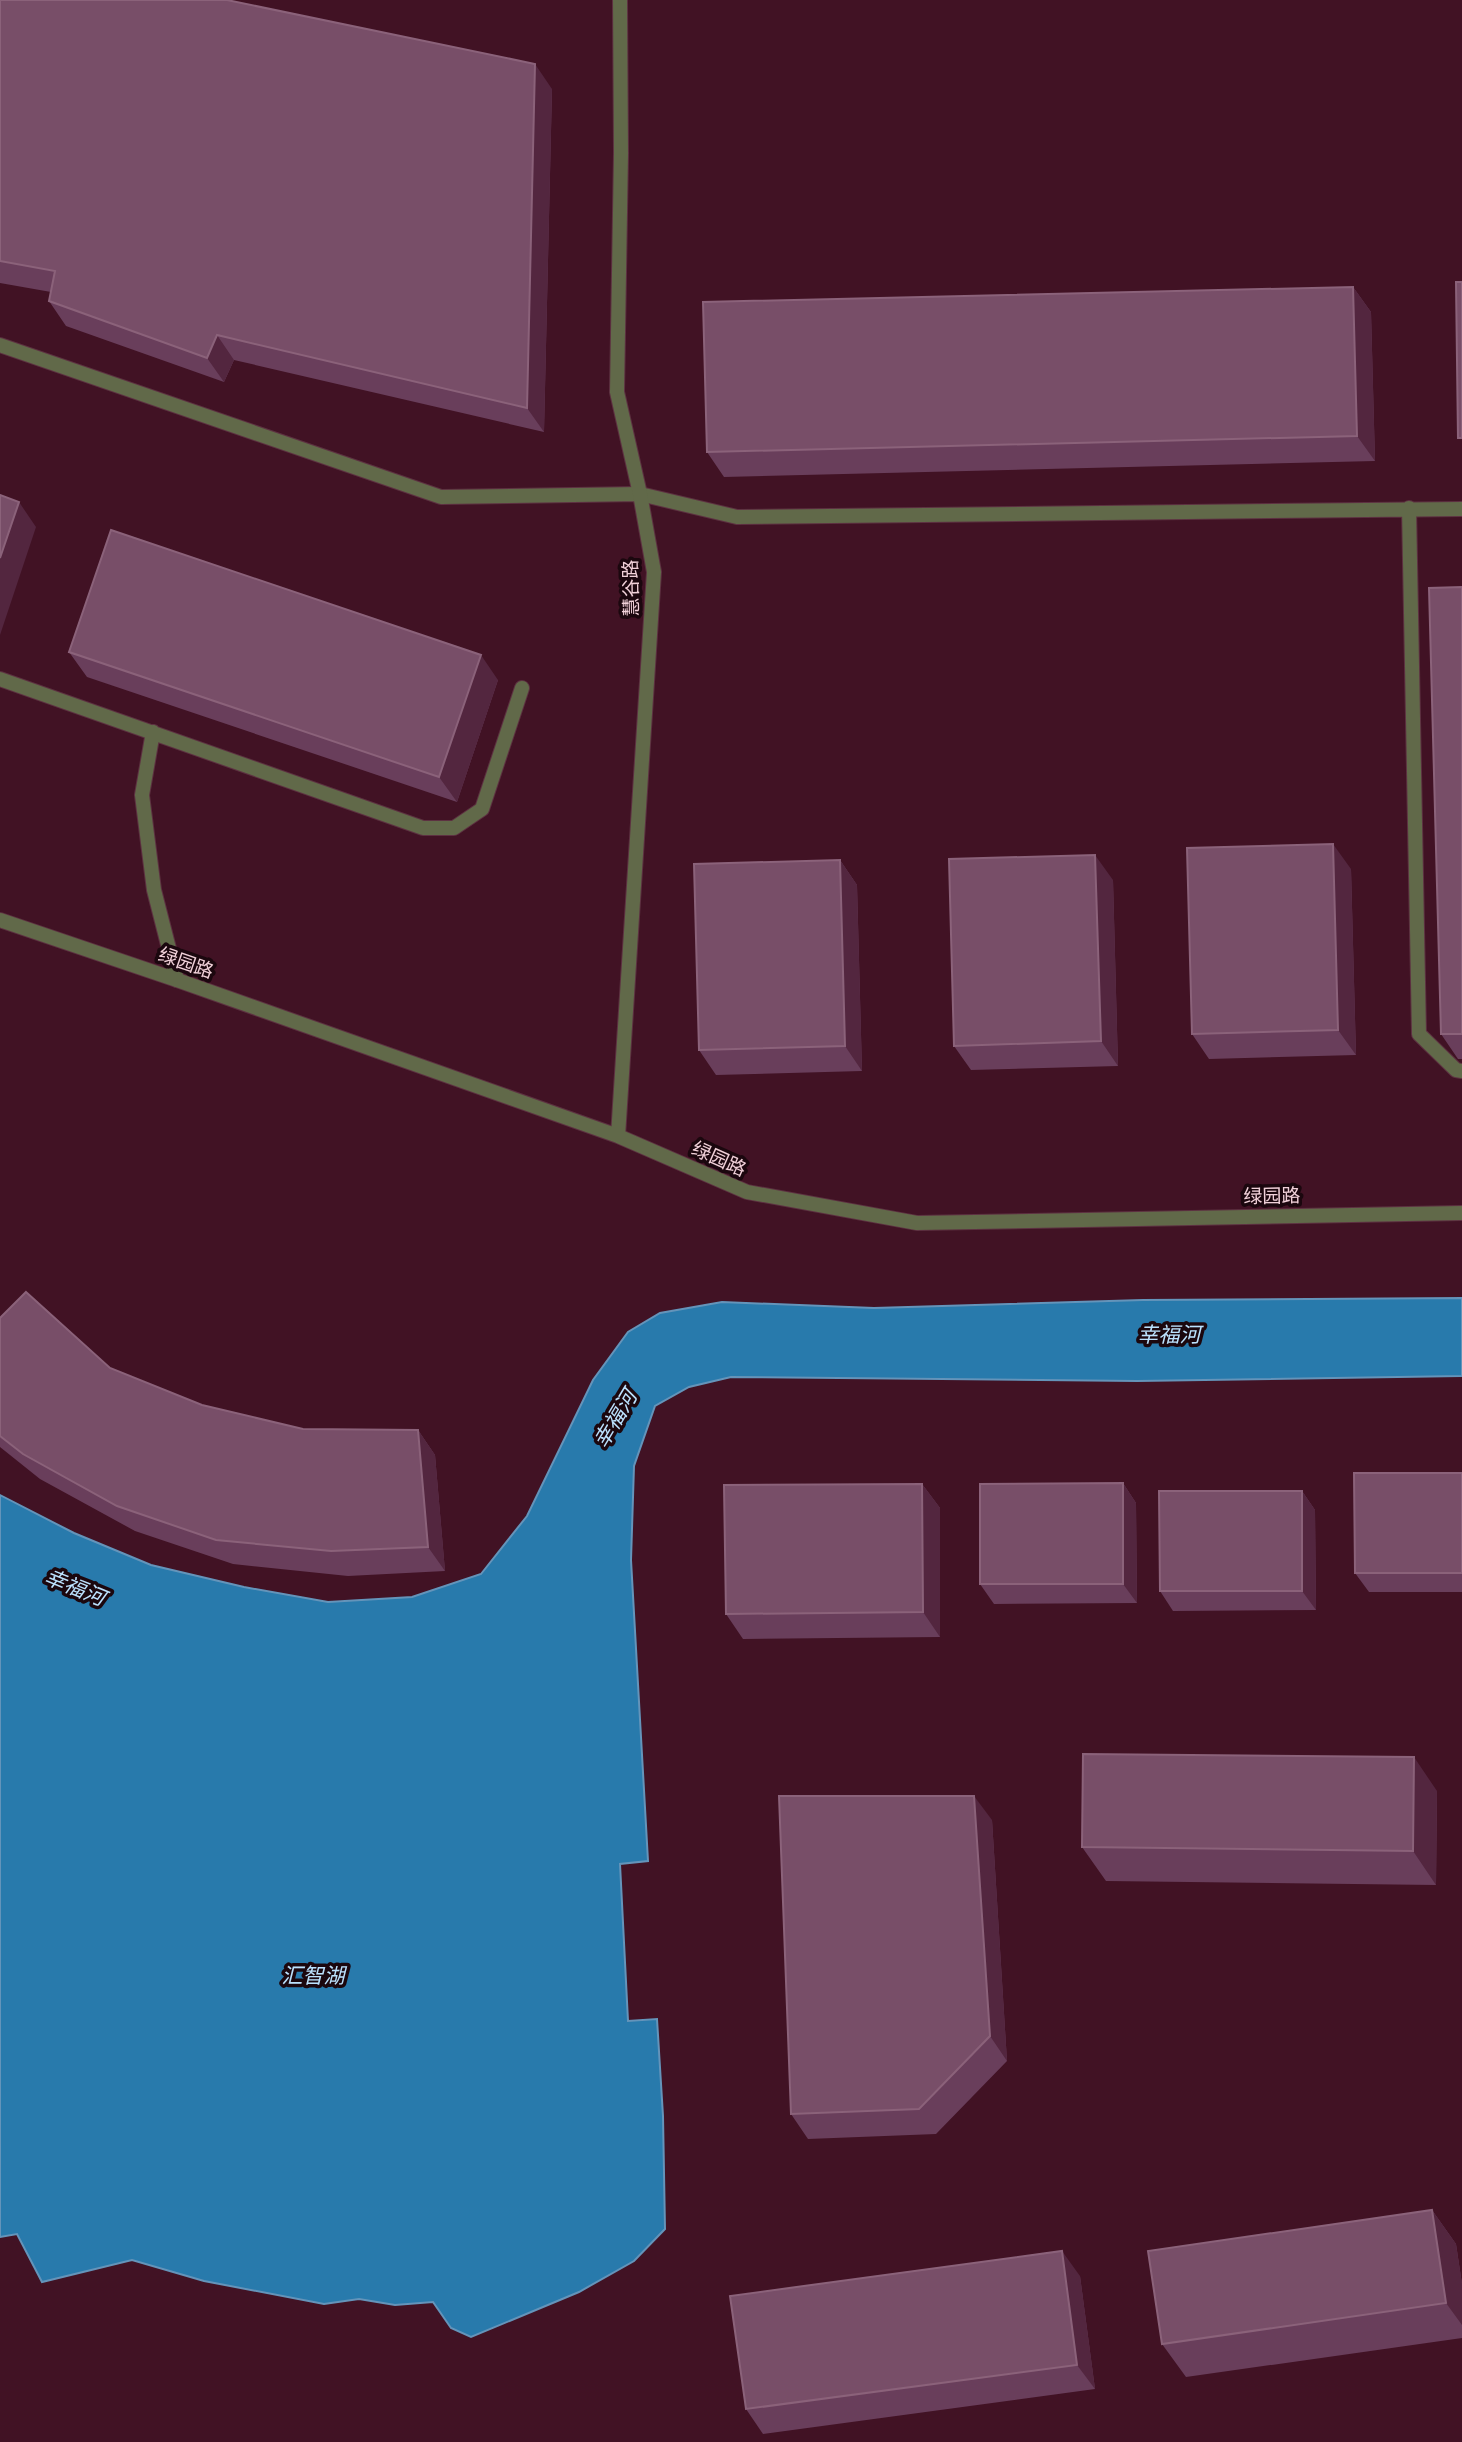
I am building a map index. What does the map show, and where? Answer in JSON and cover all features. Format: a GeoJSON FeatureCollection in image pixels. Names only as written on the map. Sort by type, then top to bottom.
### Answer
{"type":"FeatureCollection","features":[{"type":"Feature","properties":{"kind":"street","name":"慧谷路"},"geometry":{"type":"LineString","coordinates":[[618,1136],[654,572],[617,392],[621,153],[620,0]]}},
{"type":"Feature","properties":{"kind":"street"},"geometry":{"type":"LineString","coordinates":[[0,345],[441,497],[640,494],[737,517],[1462,509]]}},
{"type":"Feature","properties":{"kind":"street"},"geometry":{"type":"LineString","coordinates":[[1409,508],[1419,1034],[1456,1070],[1462,1071]]}},
{"type":"Feature","properties":{"kind":"street"},"geometry":{"type":"LineString","coordinates":[[0,679],[423,828],[454,828],[482,809],[522,688]]}},
{"type":"Feature","properties":{"kind":"street"},"geometry":{"type":"LineString","coordinates":[[153,732],[142,795],[154,890],[177,980]]}},
{"type":"Feature","properties":{"kind":"street","name":"绿园路"},"geometry":{"type":"LineString","coordinates":[[0,920],[618,1136],[747,1192],[917,1223],[1462,1213]]}},
{"type":"Feature","properties":{"kind":"water","name":"汇智湖"},"geometry":{"type":"Polygon","coordinates":[[[1462,1298],[1462,1376],[1137,1381],[731,1377],[689,1387],[655,1406],[634,1466],[631,1560],[648,1861],[620,1864],[628,2021],[657,2019],[663,2116],[665,2229],[634,2261],[579,2292],[471,2337],[451,2328],[433,2302],[395,2305],[359,2299],[324,2304],[204,2281],[132,2260],[42,2282],[17,2234],[0,2237],[0,1495],[74,1533],[151,1565],[244,1587],[328,1602],[412,1597],[481,1574],[527,1516],[593,1380],[628,1332],[660,1313],[722,1302],[874,1308],[1143,1300],[1462,1298]]]}},
{"type":"Feature","properties":{"kind":"building"},"geometry":{"type":"Polygon","coordinates":[[[0,0],[227,0],[535,64],[527,408],[217,335],[207,358],[49,301],[55,271],[0,261],[0,0]]]}},
{"type":"Feature","properties":{"kind":"building"},"geometry":{"type":"Polygon","coordinates":[[[1456,282],[1462,282],[1462,438],[1458,438],[1456,282]]]}},
{"type":"Feature","properties":{"kind":"building"},"geometry":{"type":"Polygon","coordinates":[[[1353,287],[1357,436],[707,452],[703,302],[1353,287]]]}},
{"type":"Feature","properties":{"kind":"building"},"geometry":{"type":"Polygon","coordinates":[[[0,495],[19,502],[0,558],[0,495]]]}},
{"type":"Feature","properties":{"kind":"building"},"geometry":{"type":"Polygon","coordinates":[[[111,530],[481,655],[439,777],[69,652],[111,530]]]}},
{"type":"Feature","properties":{"kind":"building"},"geometry":{"type":"Polygon","coordinates":[[[1462,587],[1462,1034],[1441,1034],[1429,588],[1462,587]]]}},
{"type":"Feature","properties":{"kind":"building"},"geometry":{"type":"Polygon","coordinates":[[[1333,844],[1338,1030],[1192,1034],[1187,848],[1333,844]]]}},
{"type":"Feature","properties":{"kind":"building"},"geometry":{"type":"Polygon","coordinates":[[[1095,855],[1101,1041],[954,1046],[949,859],[1095,855]]]}},
{"type":"Feature","properties":{"kind":"building"},"geometry":{"type":"Polygon","coordinates":[[[840,860],[845,1046],[699,1050],[694,864],[840,860]]]}},
{"type":"Feature","properties":{"kind":"building"},"geometry":{"type":"Polygon","coordinates":[[[26,1292],[110,1368],[202,1405],[303,1429],[418,1430],[428,1547],[331,1551],[216,1540],[117,1506],[23,1454],[0,1436],[0,1318],[26,1292]]]}},
{"type":"Feature","properties":{"kind":"building"},"geometry":{"type":"Polygon","coordinates":[[[1354,1473],[1462,1473],[1462,1573],[1355,1573],[1354,1473]]]}},
{"type":"Feature","properties":{"kind":"building"},"geometry":{"type":"Polygon","coordinates":[[[1123,1483],[1123,1584],[980,1584],[980,1484],[1123,1483]]]}},
{"type":"Feature","properties":{"kind":"building"},"geometry":{"type":"Polygon","coordinates":[[[922,1484],[923,1612],[726,1614],[724,1485],[922,1484]]]}},
{"type":"Feature","properties":{"kind":"building"},"geometry":{"type":"Polygon","coordinates":[[[1159,1491],[1302,1491],[1302,1591],[1160,1591],[1159,1491]]]}},
{"type":"Feature","properties":{"kind":"building"},"geometry":{"type":"Polygon","coordinates":[[[1083,1754],[1414,1757],[1413,1851],[1082,1847],[1083,1754]]]}},
{"type":"Feature","properties":{"kind":"building"},"geometry":{"type":"Polygon","coordinates":[[[779,1796],[974,1796],[990,2036],[919,2109],[791,2114],[779,1796]]]}},
{"type":"Feature","properties":{"kind":"building"},"geometry":{"type":"Polygon","coordinates":[[[1432,2210],[1446,2303],[1162,2344],[1148,2251],[1432,2210]]]}},
{"type":"Feature","properties":{"kind":"building"},"geometry":{"type":"Polygon","coordinates":[[[1062,2251],[1077,2365],[746,2409],[730,2296],[1062,2251]]]}},
{"type":"Feature","properties":{"kind":"water label","name":"幸福河"},"geometry":{"type":"Point","coordinates":[1169,1334]}},
{"type":"Feature","properties":{"kind":"water label","name":"幸福河"},"geometry":{"type":"Point","coordinates":[615,1419]}},
{"type":"Feature","properties":{"kind":"water label","name":"幸福河"},"geometry":{"type":"Point","coordinates":[75,1587]}}]}
